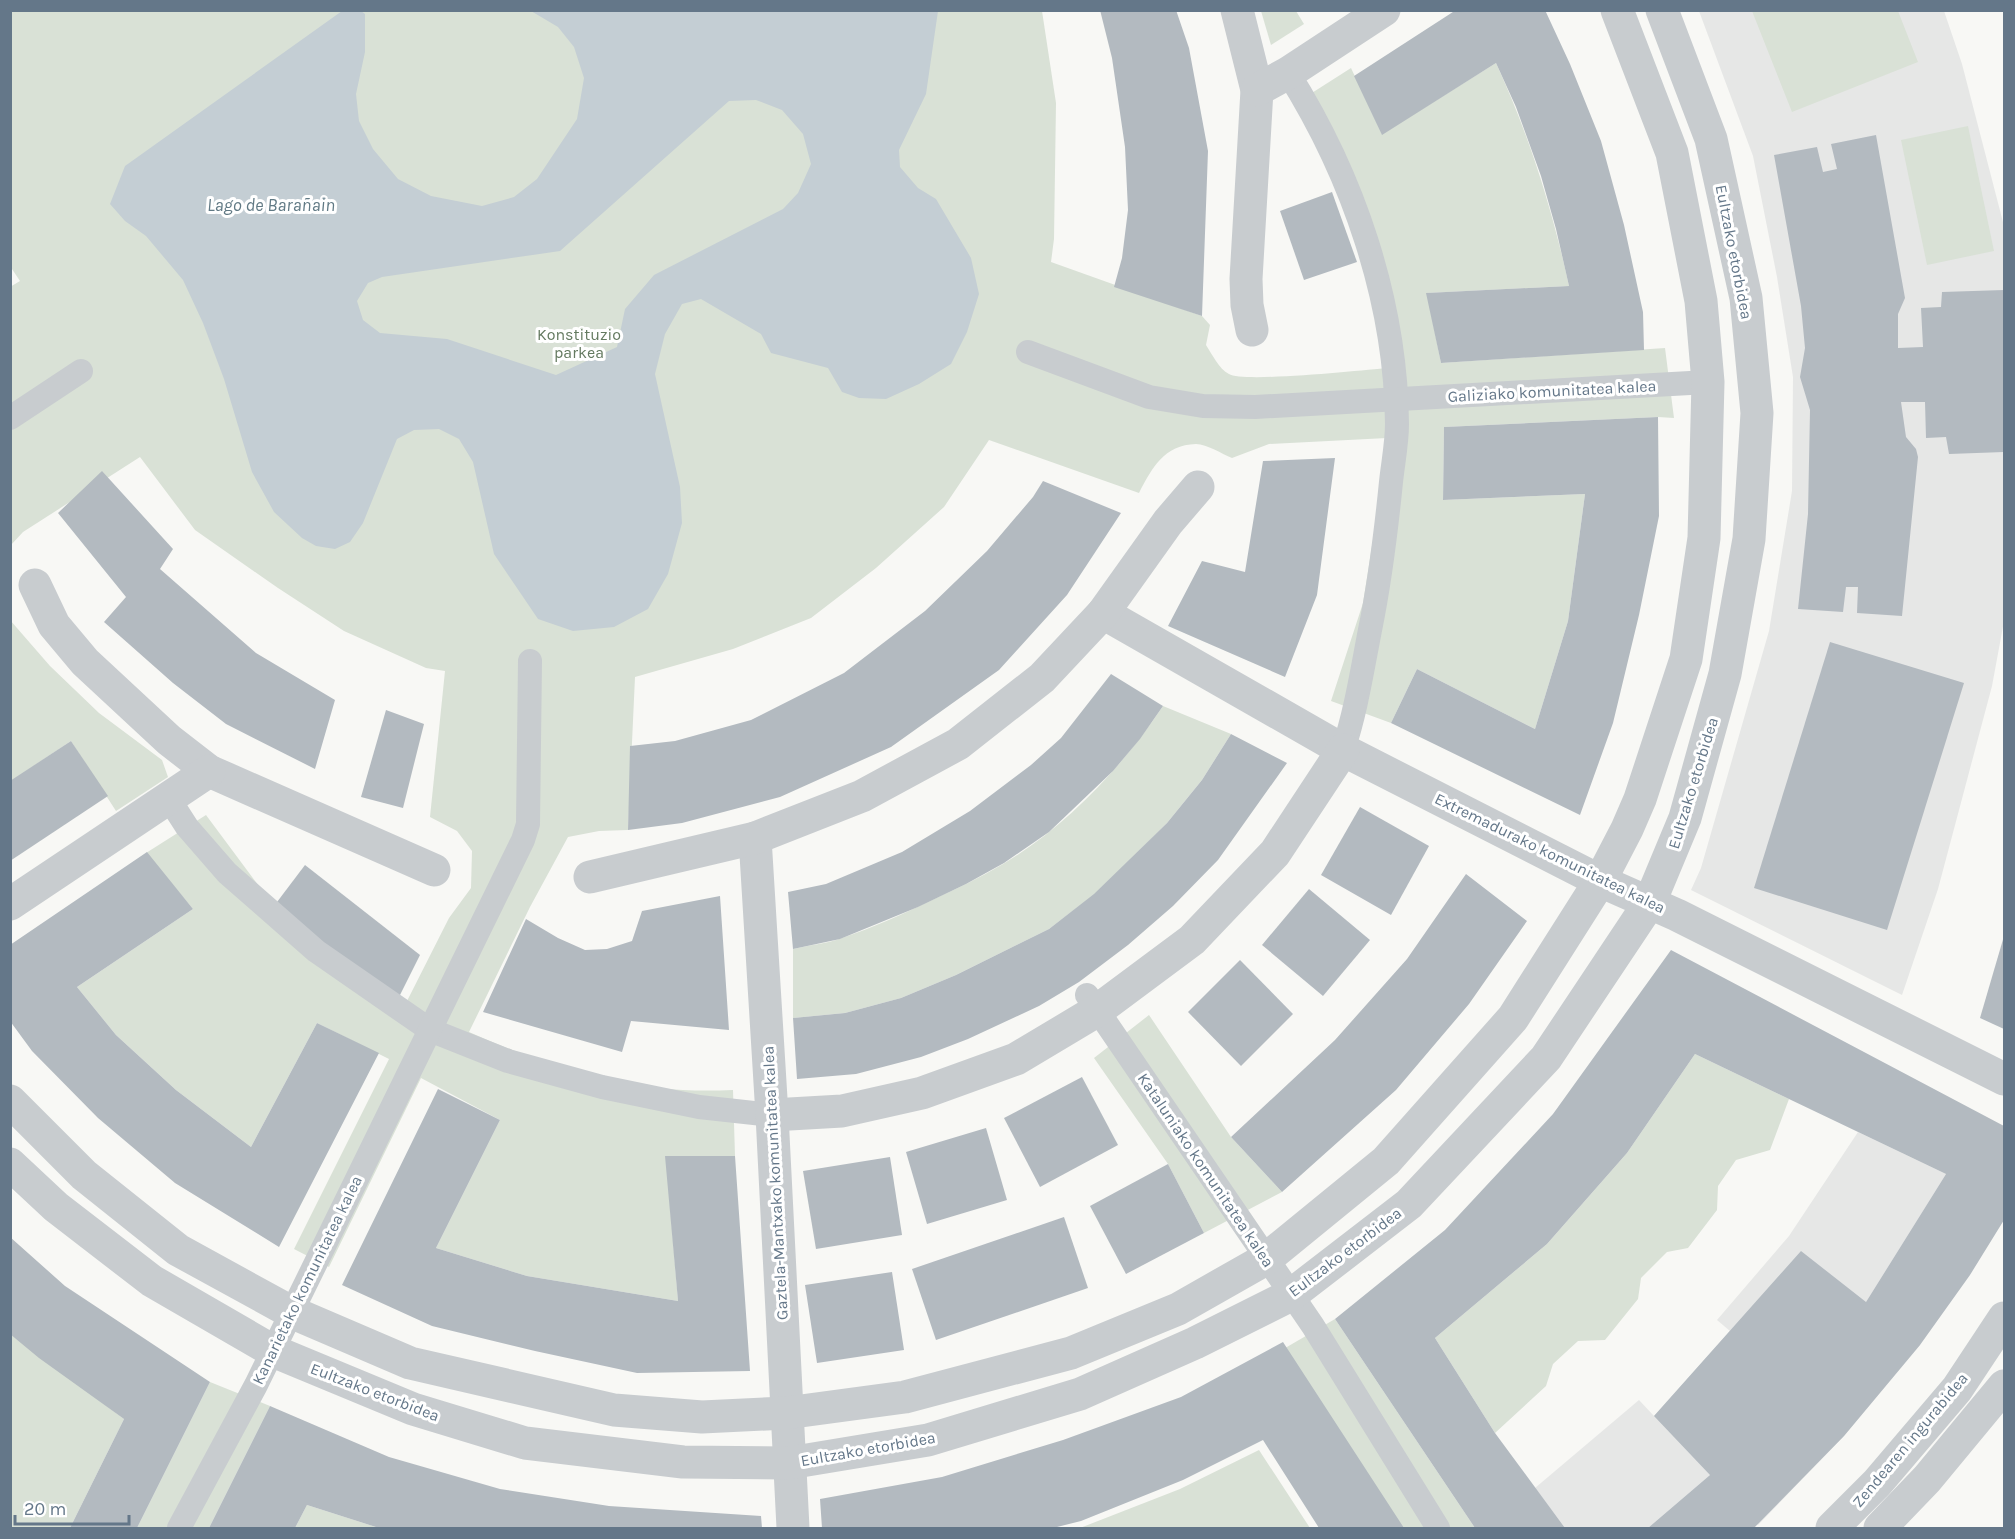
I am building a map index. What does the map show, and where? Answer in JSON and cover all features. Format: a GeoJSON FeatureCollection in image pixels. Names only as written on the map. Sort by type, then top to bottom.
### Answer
{"type":"FeatureCollection","features":[{"type":"Feature","properties":{"kind":"street"},"geometry":{"type":"LineString","coordinates":[[1237,10],[1257,90],[1246,279],[1247,305],[1252,330]]}},
{"type":"Feature","properties":{"kind":"street"},"geometry":{"type":"LineString","coordinates":[[1257,90],[1288,73],[1384,10]]}},
{"type":"Feature","properties":{"kind":"street"},"geometry":{"type":"LineString","coordinates":[[10,1101],[84,1175],[178,1250],[291,1312],[410,1363],[614,1410],[702,1417],[786,1413],[905,1398],[1071,1353],[1178,1309],[1266,1259],[1386,1161],[1513,1018],[1600,881],[1640,799],[1686,659],[1704,538],[1708,382],[1701,302],[1672,153],[1617,10]]}},
{"type":"Feature","properties":{"kind":"street","name":"Eultzako etorbidea"},"geometry":{"type":"LineString","coordinates":[[10,1164],[56,1207],[152,1281],[273,1351],[413,1409],[525,1443],[682,1462],[789,1463],[928,1440],[1080,1394],[1195,1343],[1290,1295],[1409,1204],[1546,1058],[1650,903],[1685,818],[1725,674],[1749,539],[1757,413],[1746,298],[1710,139],[1662,10]]}},
{"type":"Feature","properties":{"kind":"street"},"geometry":{"type":"LineString","coordinates":[[169,799],[187,827],[235,880],[316,951],[430,1030],[508,1060],[602,1087],[699,1107],[772,1115],[842,1111],[922,1093],[1016,1059],[1092,1003],[1192,940],[1275,853],[1343,750],[1352,722],[1384,555],[1397,425],[1395,399],[1389,339],[1380,290],[1357,214],[1331,151],[1304,98],[1288,73]]}},
{"type":"Feature","properties":{"kind":"street","name":"Galiziako komunitatea kalea"},"geometry":{"type":"LineString","coordinates":[[1028,352],[1149,397],[1203,406],[1255,407],[1708,382]]}},
{"type":"Feature","properties":{"kind":"street"},"geometry":{"type":"LineString","coordinates":[[10,418],[81,371]]}},
{"type":"Feature","properties":{"kind":"street"},"geometry":{"type":"LineString","coordinates":[[590,877],[755,838],[862,796],[958,744],[1042,678],[1103,613],[1161,531],[1198,487]]}},
{"type":"Feature","properties":{"kind":"street"},"geometry":{"type":"LineString","coordinates":[[35,585],[54,625],[85,662],[169,740],[209,771],[434,870]]}},
{"type":"Feature","properties":{"kind":"street","name":"Extremadurako komunitatea kalea"},"geometry":{"type":"LineString","coordinates":[[1103,613],[1343,750],[1600,881],[1650,903],[2004,1079]]}},
{"type":"Feature","properties":{"kind":"street","name":"Kanarietako komunitatea kalea"},"geometry":{"type":"LineString","coordinates":[[179,1528],[273,1351],[513,862],[528,824],[530,661]]}},
{"type":"Feature","properties":{"kind":"street"},"geometry":{"type":"LineString","coordinates":[[10,903],[209,771]]}},
{"type":"Feature","properties":{"kind":"street","name":"Gaztela-Mantxako komunitatea kalea"},"geometry":{"type":"LineString","coordinates":[[755,838],[793,1528]]}},
{"type":"Feature","properties":{"kind":"street","name":"Kataluniako komunitatea kalea"},"geometry":{"type":"LineString","coordinates":[[1092,1003],[1313,1326],[1438,1528]]}},
{"type":"Feature","properties":{"kind":"street","name":"Zendearen ingurabidea"},"geometry":{"type":"LineString","coordinates":[[1832,1528],[1877,1483],[1957,1389],[2004,1318]]}},
{"type":"Feature","properties":{"kind":"street","name":"Zendearen ingurabidea"},"geometry":{"type":"LineString","coordinates":[[1880,1528],[1927,1479],[2004,1386]]}},
{"type":"Feature","properties":{"kind":"shaded area"},"geometry":{"type":"Polygon","coordinates":[[[1699,11],[1944,11],[1962,64],[2004,226],[2004,621],[1992,686],[1938,889],[1902,995],[1691,890],[1701,868],[1769,631],[1792,491],[1793,377],[1777,277],[1753,156],[1699,11]]]}},
{"type":"Feature","properties":{"kind":"shaded area"},"geometry":{"type":"Polygon","coordinates":[[[1858,1132],[1946,1174],[1866,1302],[1920,1345],[1844,1436],[1758,1525],[1710,1475],[1648,1528],[1565,1528],[1535,1488],[1639,1400],[1654,1416],[1730,1331],[1717,1320],[1789,1236],[1858,1132]]]}},
{"type":"Feature","properties":{"kind":"green space","name":"Konstituzio parkea"},"geometry":{"type":"Polygon","coordinates":[[[11,11],[1042,11],[1056,103],[1054,239],[1051,262],[1202,316],[1210,325],[1206,345],[1222,369],[1229,374],[1256,377],[1388,368],[1369,258],[1304,98],[1351,68],[1382,134],[1496,63],[1519,117],[1538,172],[1569,286],[1427,293],[1441,363],[1665,348],[1674,418],[1444,427],[1443,500],[1585,494],[1568,621],[1535,729],[1417,669],[1391,723],[1331,701],[1363,603],[1387,438],[1269,444],[1232,458],[1205,446],[1185,445],[1167,453],[1160,460],[1139,493],[989,440],[944,507],[876,568],[811,618],[733,649],[635,677],[628,830],[599,831],[568,837],[530,907],[469,1032],[538,1060],[610,1080],[668,1089],[733,1090],[735,1156],[666,1156],[678,1301],[527,1276],[436,1248],[500,1120],[421,1078],[329,1267],[294,1249],[389,1059],[317,1023],[251,1147],[176,1090],[116,1035],[77,987],[193,909],[146,853],[206,815],[273,905],[406,1003],[449,918],[471,888],[472,851],[457,831],[430,817],[445,671],[426,668],[344,631],[195,530],[140,457],[23,532],[11,545],[10,287],[20,281],[10,266],[11,11]]]}},
{"type":"Feature","properties":{"kind":"green space"},"geometry":{"type":"Polygon","coordinates":[[[1261,11],[1296,11],[1304,24],[1271,45],[1261,11]]]}},
{"type":"Feature","properties":{"kind":"green space"},"geometry":{"type":"Polygon","coordinates":[[[1752,11],[1898,11],[1918,62],[1792,112],[1752,11]]]}},
{"type":"Feature","properties":{"kind":"green space"},"geometry":{"type":"Polygon","coordinates":[[[1968,126],[1994,251],[1927,265],[1901,140],[1968,126]]]}},
{"type":"Feature","properties":{"kind":"green space"},"geometry":{"type":"Polygon","coordinates":[[[10,620],[50,666],[99,713],[162,760],[168,777],[116,811],[71,741],[11,781],[10,620]]]}},
{"type":"Feature","properties":{"kind":"green space"},"geometry":{"type":"Polygon","coordinates":[[[1163,706],[1231,734],[1202,780],[1167,823],[1095,894],[1049,929],[956,975],[901,998],[845,1013],[793,1018],[793,949],[836,940],[886,921],[976,879],[1027,849],[1092,794],[1130,751],[1163,706]]]}},
{"type":"Feature","properties":{"kind":"green space"},"geometry":{"type":"Polygon","coordinates":[[[1149,1015],[1231,1137],[1282,1192],[1204,1233],[1168,1164],[1094,1058],[1149,1015]]]}},
{"type":"Feature","properties":{"kind":"green space"},"geometry":{"type":"Polygon","coordinates":[[[1695,1054],[1789,1099],[1770,1150],[1736,1160],[1718,1186],[1717,1210],[1688,1248],[1667,1252],[1641,1278],[1638,1299],[1605,1340],[1578,1341],[1553,1364],[1546,1386],[1495,1433],[1435,1338],[1547,1244],[1627,1153],[1695,1054]]]}},
{"type":"Feature","properties":{"kind":"green space"},"geometry":{"type":"Polygon","coordinates":[[[1335,1319],[1475,1528],[1395,1528],[1280,1351],[1335,1319]]]}},
{"type":"Feature","properties":{"kind":"green space"},"geometry":{"type":"Polygon","coordinates":[[[10,1334],[124,1419],[70,1528],[11,1528],[10,1334]]]}},
{"type":"Feature","properties":{"kind":"green space"},"geometry":{"type":"Polygon","coordinates":[[[210,1382],[270,1406],[209,1528],[137,1528],[210,1382]]]}},
{"type":"Feature","properties":{"kind":"green space"},"geometry":{"type":"Polygon","coordinates":[[[1259,1450],[1310,1528],[1080,1528],[1180,1489],[1259,1450]]]}},
{"type":"Feature","properties":{"kind":"green space"},"geometry":{"type":"Polygon","coordinates":[[[307,1505],[379,1528],[295,1528],[307,1505]]]}},
{"type":"Feature","properties":{"kind":"water","name":"Lago de Barañain"},"geometry":{"type":"Polygon","coordinates":[[[342,11],[361,11],[365,14],[365,52],[356,94],[359,121],[373,149],[398,179],[431,196],[482,206],[514,197],[537,179],[577,119],[584,78],[574,47],[558,27],[531,11],[938,11],[926,94],[899,150],[900,167],[918,188],[936,199],[971,258],[979,294],[967,332],[951,364],[919,384],[886,399],[859,398],[842,392],[828,368],[771,353],[761,334],[701,299],[682,304],[665,334],[655,374],[680,487],[682,523],[668,574],[648,609],[614,627],[573,631],[538,619],[494,554],[473,462],[459,439],[439,429],[414,430],[397,439],[363,523],[350,542],[335,549],[316,546],[302,538],[274,512],[252,472],[224,379],[203,323],[183,280],[146,236],[125,221],[110,204],[125,166],[342,11]],[[756,100],[729,101],[560,251],[382,277],[368,283],[357,301],[363,320],[380,333],[447,339],[556,375],[617,347],[625,309],[654,275],[783,209],[798,193],[811,164],[803,134],[782,110],[756,100]]]}},
{"type":"Feature","properties":{"kind":"building"},"geometry":{"type":"Polygon","coordinates":[[[1100,10],[1176,10],[1189,48],[1208,151],[1202,316],[1114,287],[1122,258],[1128,210],[1125,147],[1112,58],[1100,10]]]}},
{"type":"Feature","properties":{"kind":"building"},"geometry":{"type":"Polygon","coordinates":[[[1456,10],[1545,10],[1601,141],[1624,225],[1643,312],[1644,350],[1441,363],[1426,293],[1569,286],[1541,176],[1516,107],[1496,63],[1382,135],[1354,76],[1456,10]]]}},
{"type":"Feature","properties":{"kind":"building"},"geometry":{"type":"Polygon","coordinates":[[[1876,135],[1905,298],[1898,314],[1898,348],[1923,347],[1921,308],[1941,307],[1942,292],[2004,290],[2004,452],[1949,454],[1946,437],[1926,438],[1925,402],[1901,402],[1906,437],[1916,449],[1918,457],[1902,616],[1857,613],[1858,587],[1846,587],[1843,612],[1798,609],[1808,514],[1810,410],[1800,377],[1805,348],[1801,306],[1774,155],[1817,147],[1823,172],[1837,169],[1831,144],[1876,135]]]}},
{"type":"Feature","properties":{"kind":"building"},"geometry":{"type":"Polygon","coordinates":[[[1332,192],[1357,262],[1304,280],[1280,211],[1332,192]]]}},
{"type":"Feature","properties":{"kind":"building"},"geometry":{"type":"Polygon","coordinates":[[[1658,417],[1659,516],[1639,615],[1613,723],[1580,815],[1391,723],[1417,669],[1535,729],[1568,621],[1585,494],[1443,500],[1444,427],[1658,417]]]}},
{"type":"Feature","properties":{"kind":"building"},"geometry":{"type":"Polygon","coordinates":[[[1335,458],[1317,595],[1285,677],[1168,626],[1202,561],[1245,572],[1263,461],[1335,458]]]}},
{"type":"Feature","properties":{"kind":"building"},"geometry":{"type":"Polygon","coordinates":[[[102,471],[173,549],[160,569],[256,653],[335,700],[315,769],[226,724],[173,683],[104,622],[126,597],[58,513],[102,471]]]}},
{"type":"Feature","properties":{"kind":"building"},"geometry":{"type":"Polygon","coordinates":[[[1043,481],[1121,513],[1067,595],[999,670],[891,747],[780,797],[682,823],[628,830],[630,746],[675,741],[751,720],[844,673],[925,611],[987,551],[1033,497],[1043,481]]]}},
{"type":"Feature","properties":{"kind":"building"},"geometry":{"type":"Polygon","coordinates":[[[1830,642],[1964,683],[1887,930],[1754,888],[1830,642]]]}},
{"type":"Feature","properties":{"kind":"building"},"geometry":{"type":"Polygon","coordinates":[[[1111,674],[1163,706],[1140,739],[1113,771],[1049,832],[1004,863],[918,907],[840,939],[793,949],[788,892],[826,884],[902,852],[970,811],[1031,765],[1061,738],[1111,674]]]}},
{"type":"Feature","properties":{"kind":"building"},"geometry":{"type":"Polygon","coordinates":[[[386,710],[424,724],[403,808],[361,797],[386,710]]]}},
{"type":"Feature","properties":{"kind":"building"},"geometry":{"type":"Polygon","coordinates":[[[1231,734],[1287,763],[1218,860],[1173,906],[1128,945],[1079,982],[1039,1006],[968,1039],[921,1057],[856,1074],[797,1079],[793,1018],[845,1013],[901,998],[956,975],[1049,929],[1094,894],[1167,823],[1202,780],[1231,734]]]}},
{"type":"Feature","properties":{"kind":"building"},"geometry":{"type":"Polygon","coordinates":[[[71,741],[108,796],[10,861],[10,781],[71,741]]]}},
{"type":"Feature","properties":{"kind":"building"},"geometry":{"type":"Polygon","coordinates":[[[1360,807],[1429,846],[1391,915],[1321,875],[1360,807]]]}},
{"type":"Feature","properties":{"kind":"building"},"geometry":{"type":"Polygon","coordinates":[[[147,852],[193,909],[77,987],[116,1035],[176,1090],[251,1147],[317,1023],[379,1053],[279,1247],[175,1183],[98,1118],[32,1051],[10,1021],[10,945],[147,852]]]}},
{"type":"Feature","properties":{"kind":"building"},"geometry":{"type":"Polygon","coordinates":[[[305,865],[420,955],[398,999],[274,906],[305,865]]]}},
{"type":"Feature","properties":{"kind":"building"},"geometry":{"type":"Polygon","coordinates":[[[1466,874],[1527,921],[1469,1004],[1396,1090],[1282,1192],[1231,1137],[1335,1040],[1407,959],[1466,874]]]}},
{"type":"Feature","properties":{"kind":"building"},"geometry":{"type":"Polygon","coordinates":[[[1309,889],[1370,940],[1323,996],[1262,945],[1309,889]]]}},
{"type":"Feature","properties":{"kind":"building"},"geometry":{"type":"Polygon","coordinates":[[[720,896],[729,1030],[631,1021],[622,1052],[483,1012],[526,919],[558,938],[585,950],[607,949],[632,941],[642,911],[720,896]]]}},
{"type":"Feature","properties":{"kind":"building"},"geometry":{"type":"Polygon","coordinates":[[[2004,936],[2004,1029],[1980,1018],[2004,936]]]}},
{"type":"Feature","properties":{"kind":"building"},"geometry":{"type":"Polygon","coordinates":[[[1671,950],[2004,1126],[2004,1220],[1970,1275],[1920,1345],[1844,1436],[1754,1528],[1648,1528],[1710,1475],[1654,1416],[1801,1251],[1866,1302],[1946,1174],[1695,1054],[1627,1153],[1547,1244],[1435,1338],[1495,1433],[1565,1528],[1475,1528],[1335,1319],[1445,1230],[1553,1114],[1671,950]]]}},
{"type":"Feature","properties":{"kind":"building"},"geometry":{"type":"Polygon","coordinates":[[[1240,960],[1293,1014],[1241,1066],[1188,1012],[1240,960]]]}},
{"type":"Feature","properties":{"kind":"building"},"geometry":{"type":"Polygon","coordinates":[[[1082,1077],[1118,1145],[1040,1187],[1004,1118],[1082,1077]]]}},
{"type":"Feature","properties":{"kind":"building"},"geometry":{"type":"Polygon","coordinates":[[[438,1089],[500,1120],[436,1248],[527,1276],[678,1301],[665,1156],[735,1156],[750,1371],[637,1373],[432,1326],[342,1285],[438,1089]]]}},
{"type":"Feature","properties":{"kind":"building"},"geometry":{"type":"Polygon","coordinates":[[[986,1128],[1007,1200],[927,1224],[906,1152],[986,1128]]]}},
{"type":"Feature","properties":{"kind":"building"},"geometry":{"type":"Polygon","coordinates":[[[890,1157],[902,1235],[816,1249],[803,1171],[890,1157]]]}},
{"type":"Feature","properties":{"kind":"building"},"geometry":{"type":"Polygon","coordinates":[[[1168,1164],[1204,1233],[1126,1274],[1090,1206],[1168,1164]]]}},
{"type":"Feature","properties":{"kind":"building"},"geometry":{"type":"Polygon","coordinates":[[[1064,1217],[1088,1288],[936,1340],[912,1269],[1064,1217]]]}},
{"type":"Feature","properties":{"kind":"building"},"geometry":{"type":"Polygon","coordinates":[[[10,1237],[65,1286],[210,1382],[137,1528],[70,1528],[124,1419],[39,1358],[10,1334],[10,1237]]]}},
{"type":"Feature","properties":{"kind":"building"},"geometry":{"type":"Polygon","coordinates":[[[892,1272],[904,1350],[817,1363],[805,1285],[892,1272]]]}},
{"type":"Feature","properties":{"kind":"building"},"geometry":{"type":"Polygon","coordinates":[[[1283,1342],[1404,1528],[1319,1528],[1263,1440],[1183,1480],[1081,1521],[1053,1528],[822,1528],[820,1499],[942,1477],[1063,1440],[1181,1397],[1283,1342]]]}},
{"type":"Feature","properties":{"kind":"building"},"geometry":{"type":"Polygon","coordinates":[[[270,1406],[389,1457],[500,1489],[609,1506],[761,1516],[762,1528],[379,1528],[307,1505],[295,1528],[209,1528],[270,1406]]]}}]}
